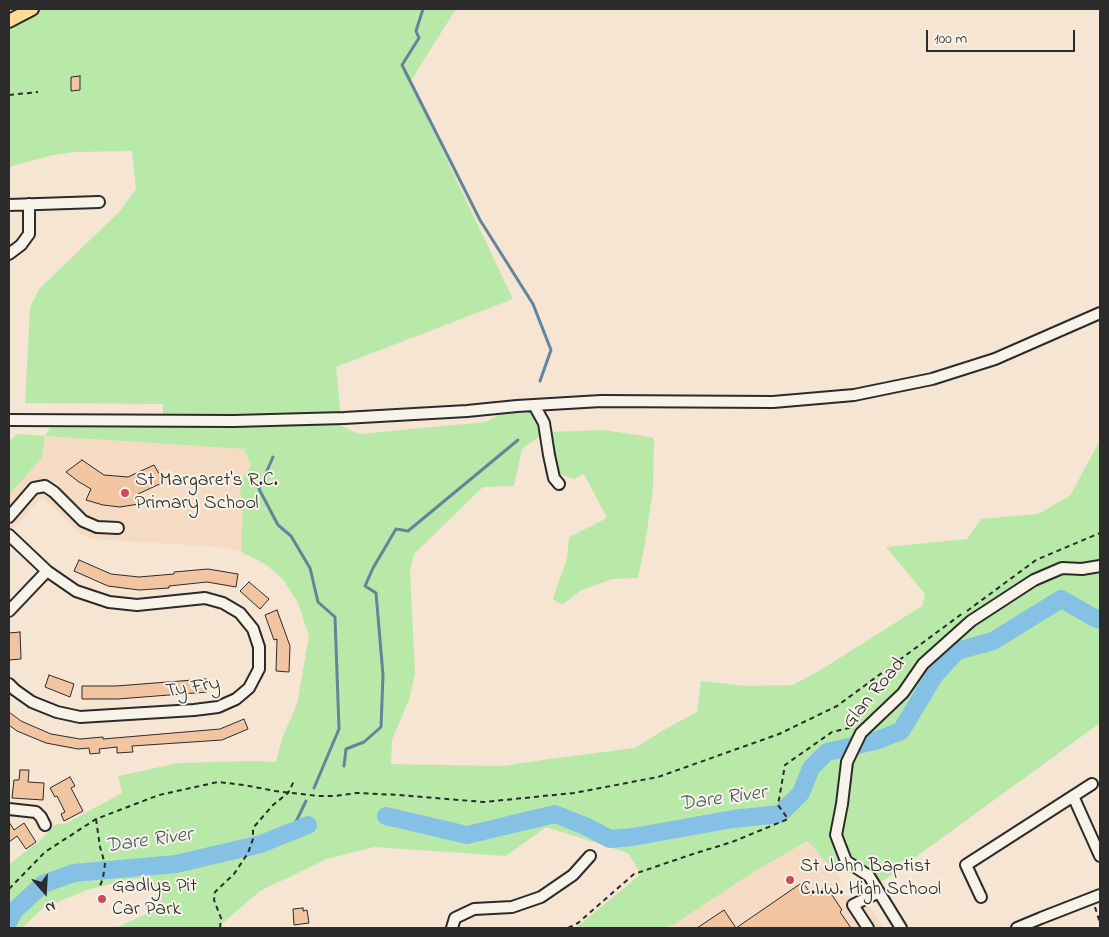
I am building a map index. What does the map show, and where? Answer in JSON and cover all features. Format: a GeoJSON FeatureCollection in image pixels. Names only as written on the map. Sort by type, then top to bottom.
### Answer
{"type":"FeatureCollection","features":[{"type":"Feature","properties":{"kind":"main road"},"geometry":{"type":"LineString","coordinates":[[9,21],[32,9]]}},
{"type":"Feature","properties":{"kind":"street"},"geometry":{"type":"LineString","coordinates":[[9,205],[99,202]]}},
{"type":"Feature","properties":{"kind":"street"},"geometry":{"type":"LineString","coordinates":[[9,254],[22,245],[29,234],[29,204]]}},
{"type":"Feature","properties":{"kind":"street"},"geometry":{"type":"LineString","coordinates":[[9,420],[234,421],[328,419],[601,401],[773,402],[854,395],[932,380],[995,359],[1100,313]]}},
{"type":"Feature","properties":{"kind":"street"},"geometry":{"type":"LineString","coordinates":[[534,405],[544,423],[554,478],[559,484]]}},
{"type":"Feature","properties":{"kind":"street"},"geometry":{"type":"LineString","coordinates":[[9,517],[34,488],[45,486],[54,492],[83,521],[97,527],[118,528]]}},
{"type":"Feature","properties":{"kind":"street","name":"Ty Fry"},"geometry":{"type":"LineString","coordinates":[[9,535],[47,571],[76,591],[109,602],[137,605],[205,598],[223,603],[240,613],[253,629],[259,647],[259,669],[250,688],[236,699],[218,707],[80,717],[57,712],[32,702],[9,684]]}},
{"type":"Feature","properties":{"kind":"street","name":"Glan Road"},"geometry":{"type":"LineString","coordinates":[[901,928],[869,876],[846,861],[836,835],[842,804],[846,762],[861,733],[903,693],[923,664],[971,621],[1034,580],[1062,568],[1082,569],[1100,566]]}},
{"type":"Feature","properties":{"kind":"street"},"geometry":{"type":"LineString","coordinates":[[9,611],[47,571]]}},
{"type":"Feature","properties":{"kind":"street"},"geometry":{"type":"LineString","coordinates":[[981,897],[966,865],[1092,784]]}},
{"type":"Feature","properties":{"kind":"street"},"geometry":{"type":"LineString","coordinates":[[1073,796],[1100,856]]}},
{"type":"Feature","properties":{"kind":"street"},"geometry":{"type":"LineString","coordinates":[[9,809],[36,812],[45,825]]}},
{"type":"Feature","properties":{"kind":"street"},"geometry":{"type":"LineString","coordinates":[[452,928],[455,918],[474,909],[512,907],[541,897],[573,875],[590,856]]}},
{"type":"Feature","properties":{"kind":"street"},"geometry":{"type":"LineString","coordinates":[[868,928],[853,905],[879,892]]}},
{"type":"Feature","properties":{"kind":"street"},"geometry":{"type":"LineString","coordinates":[[1017,928],[1096,897]]}},
{"type":"Feature","properties":{"kind":"path"},"geometry":{"type":"LineString","coordinates":[[9,95],[38,92]]}},
{"type":"Feature","properties":{"kind":"path"},"geometry":{"type":"LineString","coordinates":[[9,888],[45,852],[96,819],[159,795],[218,782],[244,784],[288,793],[327,796],[357,794],[400,795],[484,802],[574,793],[658,777],[779,734],[837,706],[1036,560],[1100,533]]}},
{"type":"Feature","properties":{"kind":"path"},"geometry":{"type":"LineString","coordinates":[[568,928],[578,923],[634,874],[732,842],[788,819],[778,805],[785,765],[832,732],[872,722]]}},
{"type":"Feature","properties":{"kind":"path"},"geometry":{"type":"LineString","coordinates":[[220,928],[221,918],[214,900],[215,892],[234,874],[248,853],[253,839],[254,828],[273,805],[288,793],[295,779]]}},
{"type":"Feature","properties":{"kind":"path"},"geometry":{"type":"LineString","coordinates":[[96,819],[104,864],[103,878],[100,886]]}},
{"type":"Feature","properties":{"kind":"path"},"geometry":{"type":"LineString","coordinates":[[1096,897],[1100,923]]}},
{"type":"Feature","properties":{"kind":"shaded area","name":"St Margaret's R.C. Primary School"},"geometry":{"type":"Polygon","coordinates":[[[45,436],[244,449],[251,465],[241,481],[240,491],[243,506],[241,552],[220,547],[90,539],[79,533],[42,497],[13,529],[9,525],[9,495],[42,458],[45,436]]]}},
{"type":"Feature","properties":{"kind":"shaded area","name":"St John Baptist C.I.W. High School"},"geometry":{"type":"Polygon","coordinates":[[[809,841],[823,859],[837,870],[842,889],[847,896],[858,896],[870,907],[884,928],[662,928],[673,925],[755,871],[809,841]]]}},
{"type":"Feature","properties":{"kind":"green space"},"geometry":{"type":"Polygon","coordinates":[[[41,9],[456,9],[410,82],[513,299],[336,367],[342,426],[359,434],[486,422],[502,413],[532,412],[541,435],[522,449],[514,486],[483,487],[414,554],[410,570],[415,673],[410,697],[392,740],[391,764],[502,766],[635,748],[697,712],[701,681],[747,686],[793,685],[819,671],[922,606],[925,594],[886,547],[967,539],[981,519],[1038,514],[1070,496],[1100,440],[1100,723],[880,883],[856,874],[837,870],[823,859],[808,841],[755,871],[673,925],[662,928],[574,928],[641,874],[628,853],[546,827],[506,856],[374,847],[327,859],[260,891],[217,928],[115,928],[146,914],[161,900],[152,878],[132,879],[87,890],[43,908],[22,928],[9,928],[9,864],[40,841],[54,825],[67,823],[122,793],[118,776],[178,763],[276,762],[283,736],[297,704],[309,636],[298,603],[283,579],[265,564],[241,552],[243,506],[240,491],[241,481],[251,465],[244,449],[45,436],[50,428],[163,427],[163,404],[25,403],[30,308],[39,289],[119,212],[136,189],[132,151],[75,152],[53,155],[9,167],[9,28],[41,9]]]}},
{"type":"Feature","properties":{"kind":"green space"},"geometry":{"type":"Polygon","coordinates":[[[602,430],[654,438],[653,489],[638,578],[612,579],[580,591],[562,605],[553,599],[567,558],[569,537],[607,518],[584,474],[574,479],[562,475],[556,469],[550,432],[602,430]]]}},
{"type":"Feature","properties":{"kind":"green space"},"geometry":{"type":"Polygon","coordinates":[[[17,434],[45,436],[42,458],[9,495],[9,442],[17,434]]]}},
{"type":"Feature","properties":{"kind":"building"},"geometry":{"type":"Polygon","coordinates":[[[80,76],[80,90],[71,91],[71,77],[80,76]]]}},
{"type":"Feature","properties":{"kind":"building"},"geometry":{"type":"Polygon","coordinates":[[[82,460],[104,475],[128,477],[154,465],[164,482],[138,494],[139,504],[120,507],[103,505],[86,500],[91,489],[66,472],[82,460]]]}},
{"type":"Feature","properties":{"kind":"building"},"geometry":{"type":"Polygon","coordinates":[[[79,560],[111,574],[139,577],[208,569],[238,574],[236,587],[207,582],[169,586],[169,588],[139,590],[108,586],[74,571],[79,560]]]}},
{"type":"Feature","properties":{"kind":"building"},"geometry":{"type":"Polygon","coordinates":[[[249,582],[269,599],[260,609],[240,591],[249,582]]]}},
{"type":"Feature","properties":{"kind":"building"},"geometry":{"type":"Polygon","coordinates":[[[277,610],[290,646],[289,672],[276,671],[277,639],[274,640],[265,615],[277,610]]]}},
{"type":"Feature","properties":{"kind":"building"},"geometry":{"type":"Polygon","coordinates":[[[20,632],[21,659],[9,660],[9,633],[20,632]]]}},
{"type":"Feature","properties":{"kind":"building"},"geometry":{"type":"Polygon","coordinates":[[[49,675],[74,684],[70,697],[45,687],[49,675]]]}},
{"type":"Feature","properties":{"kind":"building"},"geometry":{"type":"Polygon","coordinates":[[[206,679],[207,692],[118,699],[82,699],[82,686],[116,686],[206,679]]]}},
{"type":"Feature","properties":{"kind":"building"},"geometry":{"type":"Polygon","coordinates":[[[9,712],[21,721],[51,734],[80,739],[103,737],[103,739],[220,729],[244,719],[248,729],[222,740],[132,746],[133,752],[117,753],[117,747],[99,749],[100,753],[90,754],[89,748],[78,749],[46,743],[17,731],[9,725],[9,712]]]}},
{"type":"Feature","properties":{"kind":"building"},"geometry":{"type":"Polygon","coordinates":[[[20,770],[29,770],[28,782],[44,783],[43,800],[12,798],[14,780],[19,780],[20,770]]]}},
{"type":"Feature","properties":{"kind":"building"},"geometry":{"type":"Polygon","coordinates":[[[70,777],[75,786],[71,788],[83,811],[64,821],[61,814],[65,812],[57,796],[55,797],[50,788],[70,777]]]}},
{"type":"Feature","properties":{"kind":"building"},"geometry":{"type":"Polygon","coordinates":[[[9,822],[14,830],[24,823],[36,842],[26,849],[17,836],[9,842],[9,822]]]}},
{"type":"Feature","properties":{"kind":"building"},"geometry":{"type":"Polygon","coordinates":[[[803,882],[812,896],[826,886],[851,928],[736,928],[803,882]]]}},
{"type":"Feature","properties":{"kind":"building"},"geometry":{"type":"Polygon","coordinates":[[[303,908],[303,911],[307,910],[309,923],[294,925],[293,909],[303,908]]]}},
{"type":"Feature","properties":{"kind":"building"},"geometry":{"type":"Polygon","coordinates":[[[724,910],[736,928],[697,928],[724,910]]]}},
{"type":"Feature","properties":{"kind":"waterway"},"geometry":{"type":"LineString","coordinates":[[423,9],[416,31],[419,38],[402,65],[480,220],[533,304],[551,350],[540,381]]}},
{"type":"Feature","properties":{"kind":"waterway"},"geometry":{"type":"LineString","coordinates":[[344,766],[346,749],[364,742],[381,727],[383,675],[376,593],[365,586],[373,568],[396,529],[408,531],[518,440]]}},
{"type":"Feature","properties":{"kind":"waterway"},"geometry":{"type":"LineString","coordinates":[[273,457],[259,489],[278,525],[291,536],[310,568],[318,602],[335,617],[339,729],[314,788]]}},
{"type":"Feature","properties":{"kind":"waterway","name":"Dare River"},"geometry":{"type":"LineString","coordinates":[[386,816],[467,835],[555,814],[610,839],[633,837],[733,819],[780,814],[801,793],[811,768],[827,752],[875,741],[901,731],[934,676],[957,651],[993,641],[1061,599],[1100,620]]}},
{"type":"Feature","properties":{"kind":"waterway"},"geometry":{"type":"LineString","coordinates":[[291,832],[306,801]]}},
{"type":"Feature","properties":{"kind":"waterway","name":"Dare River"},"geometry":{"type":"LineString","coordinates":[[9,921],[14,911],[43,884],[74,873],[176,864],[261,844],[308,825]]}},
{"type":"Feature","properties":{"kind":"place","name":"St Margaret's R.C. Primary School"},"geometry":{"type":"Point","coordinates":[125,493]}},
{"type":"Feature","properties":{"kind":"place","name":"St John Baptist C.I.W. High School"},"geometry":{"type":"Point","coordinates":[790,880]}},
{"type":"Feature","properties":{"kind":"place","name":"Gadlys Pit Car Park"},"geometry":{"type":"Point","coordinates":[102,899]}}]}
